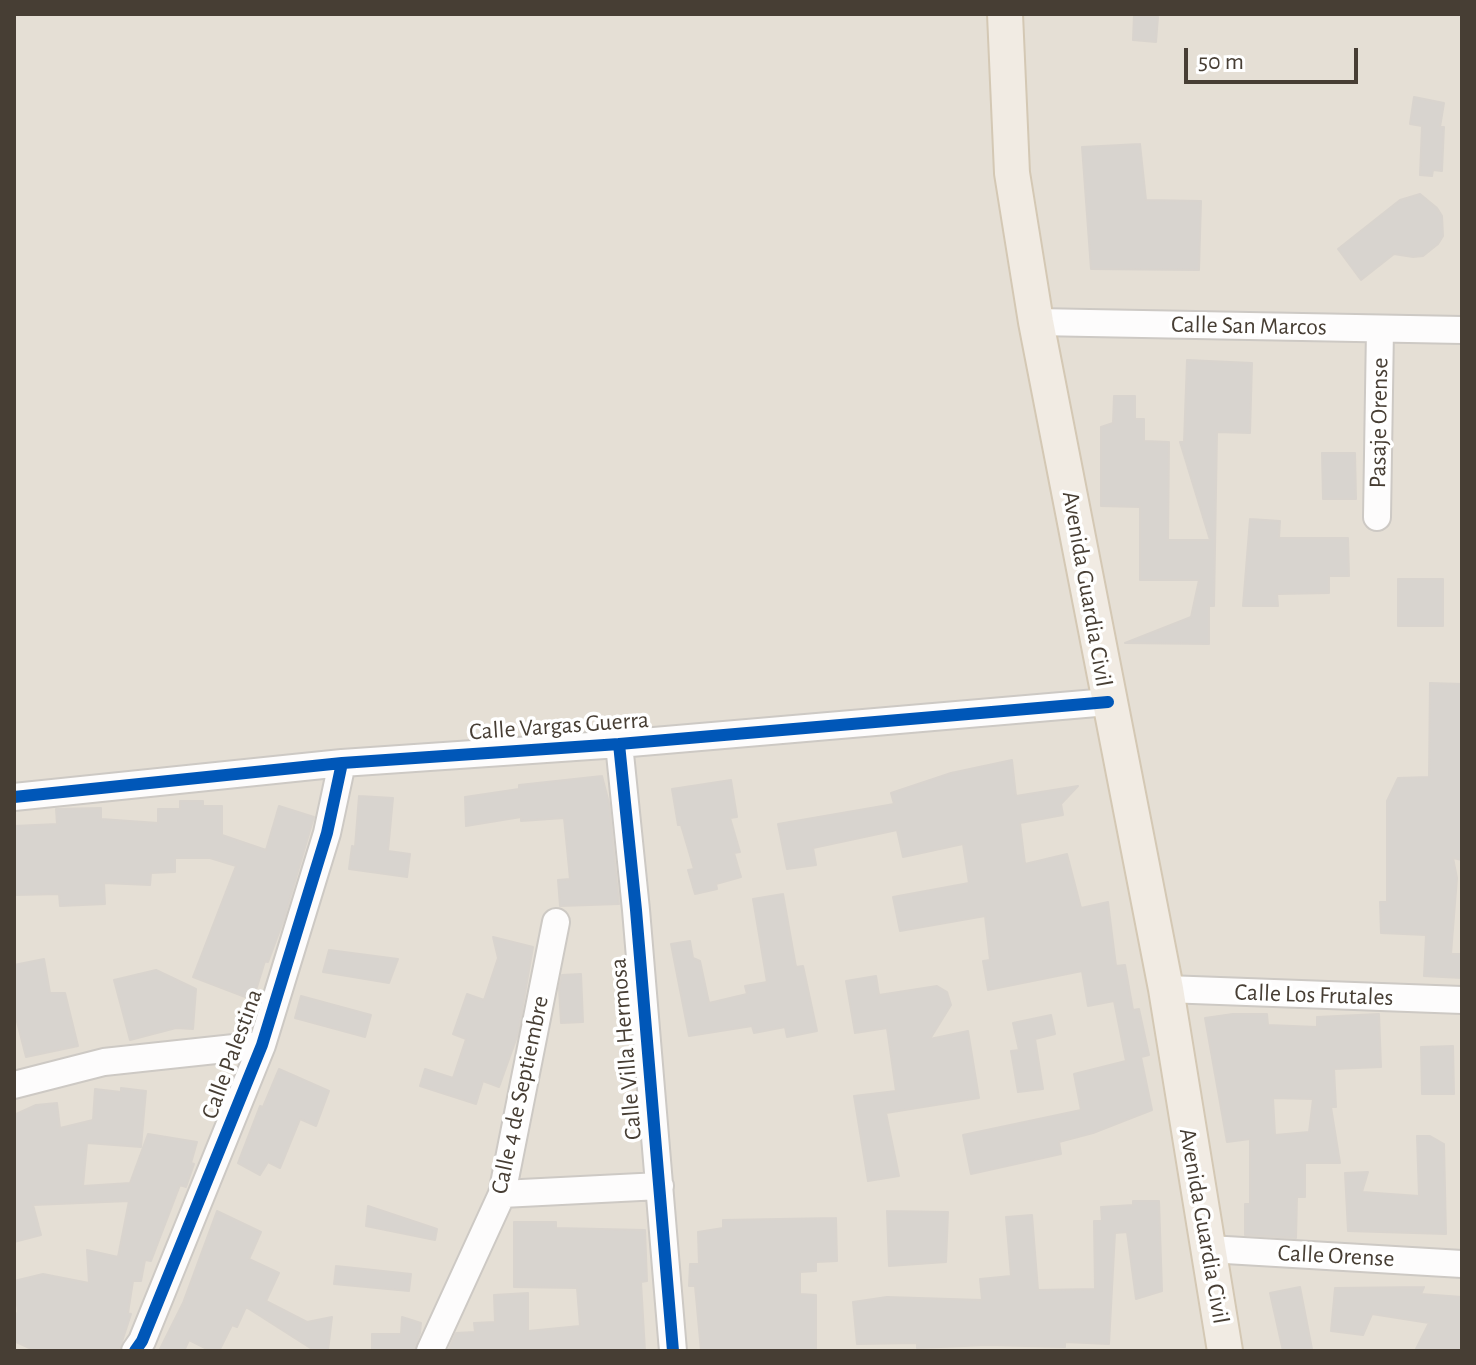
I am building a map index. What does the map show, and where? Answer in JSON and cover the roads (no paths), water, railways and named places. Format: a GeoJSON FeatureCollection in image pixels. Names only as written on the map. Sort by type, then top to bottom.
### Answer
{"type":"FeatureCollection","features":[{"type":"Feature","properties":{"kind":"main road","name":"Avenida Guardia Civil"},"geometry":{"type":"LineString","coordinates":[[1005,14],[1012,173],[1036,322],[1166,989],[1225,1351]]}},
{"type":"Feature","properties":{"kind":"street","name":"Calle San Marcos"},"geometry":{"type":"LineString","coordinates":[[1036,322],[1462,330]]}},
{"type":"Feature","properties":{"kind":"street","name":"Pasaje Orense"},"geometry":{"type":"LineString","coordinates":[[1377,517],[1380,329]]}},
{"type":"Feature","properties":{"kind":"street","name":"Calle Vargas Guerra"},"geometry":{"type":"LineString","coordinates":[[14,797],[342,763],[619,744],[1108,702]]}},
{"type":"Feature","properties":{"kind":"street","name":"Calle Villa Hermosa"},"geometry":{"type":"LineString","coordinates":[[619,744],[673,1351]]}},
{"type":"Feature","properties":{"kind":"street","name":"Calle Palestina"},"geometry":{"type":"LineString","coordinates":[[135,1351],[142,1341],[262,1045],[327,833],[342,763]]}},
{"type":"Feature","properties":{"kind":"street","name":"Calle 4 de Septiembre"},"geometry":{"type":"LineString","coordinates":[[430,1351],[502,1194],[556,922]]}},
{"type":"Feature","properties":{"kind":"street","name":"Calle Los Frutales"},"geometry":{"type":"LineString","coordinates":[[1166,989],[1462,1000]]}},
{"type":"Feature","properties":{"kind":"street"},"geometry":{"type":"LineString","coordinates":[[14,1085],[104,1062],[262,1045]]}},
{"type":"Feature","properties":{"kind":"street"},"geometry":{"type":"LineString","coordinates":[[502,1194],[660,1186]]}},
{"type":"Feature","properties":{"kind":"street","name":"Calle Orense"},"geometry":{"type":"LineString","coordinates":[[1209,1249],[1462,1264]]}}]}
